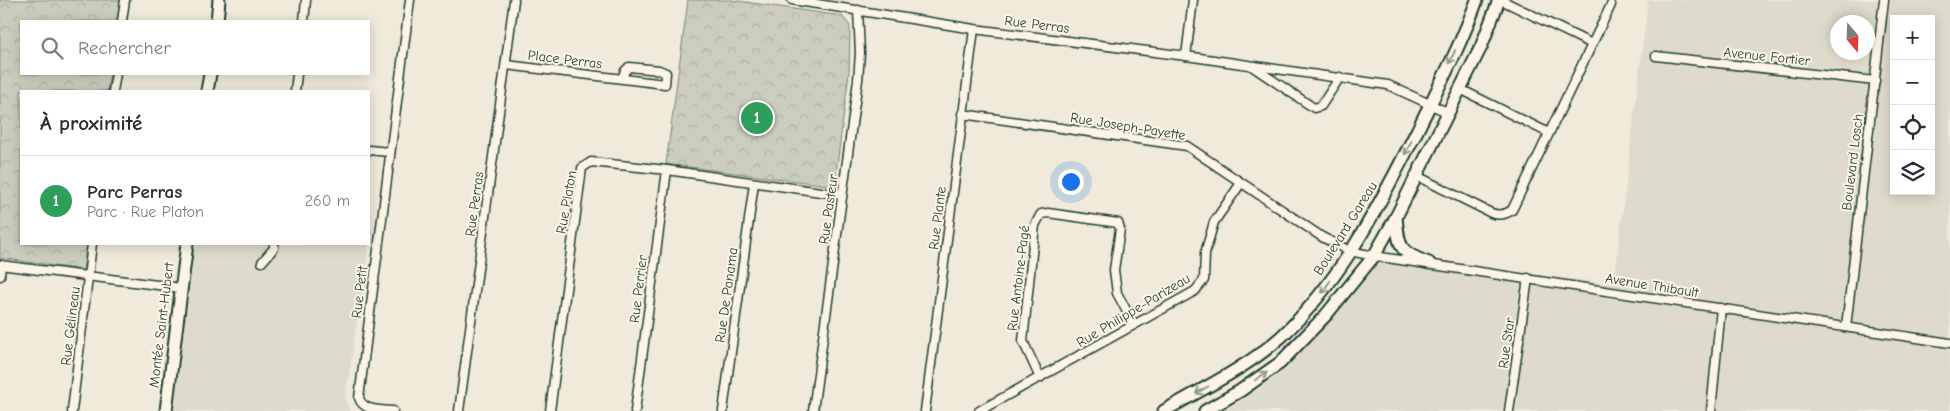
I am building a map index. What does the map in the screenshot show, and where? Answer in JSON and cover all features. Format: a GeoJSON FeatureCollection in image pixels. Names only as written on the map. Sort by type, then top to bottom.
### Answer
{"type":"FeatureCollection","features":[{"type":"Feature","properties":{"kind":"street"},"geometry":{"type":"LineString","coordinates":[[122,20],[125,0]]}},
{"type":"Feature","properties":{"kind":"street"},"geometry":{"type":"LineString","coordinates":[[216,20],[219,0]]}},
{"type":"Feature","properties":{"kind":"street"},"geometry":{"type":"LineString","coordinates":[[304,20],[306,0]]}},
{"type":"Feature","properties":{"kind":"street","name":"Rue Petit"},"geometry":{"type":"LineString","coordinates":[[393,411],[365,408],[359,398],[410,0]]}},
{"type":"Feature","properties":{"kind":"street","name":"Rue Perras"},"geometry":{"type":"LineString","coordinates":[[459,411],[514,0]]}},
{"type":"Feature","properties":{"kind":"street","name":"Rue Perras"},"geometry":{"type":"LineString","coordinates":[[792,0],[974,29],[1186,56],[1388,85],[1449,113]]}},
{"type":"Feature","properties":{"kind":"street"},"geometry":{"type":"LineString","coordinates":[[1186,56],[1193,0]]}},
{"type":"Feature","properties":{"kind":"street","name":"Boulevard Gareau"},"geometry":{"type":"LineString","coordinates":[[1164,411],[1255,358],[1282,336],[1319,297],[1377,209],[1430,104],[1478,0]]}},
{"type":"Feature","properties":{"kind":"street"},"geometry":{"type":"LineString","coordinates":[[1205,411],[1240,391],[1280,363],[1326,315],[1374,256],[1449,113],[1481,47],[1500,0],[1592,44]]}},
{"type":"Feature","properties":{"kind":"street","name":"Boulevard Losch"},"geometry":{"type":"LineString","coordinates":[[1846,327],[1884,0]]}},
{"type":"Feature","properties":{"kind":"street"},"geometry":{"type":"LineString","coordinates":[[1417,176],[1491,213],[1503,215],[1512,210],[1611,5]]}},
{"type":"Feature","properties":{"kind":"street","name":"Rue Pasteur"},"geometry":{"type":"LineString","coordinates":[[813,411],[858,80],[860,53],[858,10]]}},
{"type":"Feature","properties":{"kind":"street","name":"Rue Plante"},"geometry":{"type":"LineString","coordinates":[[924,411],[974,29]]}},
{"type":"Feature","properties":{"kind":"street","name":"Avenue Fortier"},"geometry":{"type":"LineString","coordinates":[[1656,56],[1875,81]]}},
{"type":"Feature","properties":{"kind":"street","name":"Place Perras"},"geometry":{"type":"LineString","coordinates":[[506,65],[665,84],[666,73],[659,70],[629,67],[624,70],[622,78]]}},
{"type":"Feature","properties":{"kind":"street","name":"Rue Perras"},"geometry":{"type":"LineString","coordinates":[[1251,65],[1314,108],[1322,106],[1340,77]]}},
{"type":"Feature","properties":{"kind":"street"},"geometry":{"type":"LineString","coordinates":[[113,90],[116,75]]}},
{"type":"Feature","properties":{"kind":"street"},"geometry":{"type":"LineString","coordinates":[[207,90],[210,75]]}},
{"type":"Feature","properties":{"kind":"street"},"geometry":{"type":"LineString","coordinates":[[295,90],[297,75]]}},
{"type":"Feature","properties":{"kind":"street"},"geometry":{"type":"LineString","coordinates":[[1460,89],[1549,133]]}},
{"type":"Feature","properties":{"kind":"street","name":"Rue Joseph-Payette"},"geometry":{"type":"LineString","coordinates":[[962,114],[1187,146],[1322,237],[1350,251]]}},
{"type":"Feature","properties":{"kind":"street"},"geometry":{"type":"LineString","coordinates":[[370,150],[390,152]]}},
{"type":"Feature","properties":{"kind":"street","name":"Rue Platon"},"geometry":{"type":"LineString","coordinates":[[550,411],[582,168],[592,162],[666,170],[842,195]]}},
{"type":"Feature","properties":{"kind":"street","name":"Rue Perrier"},"geometry":{"type":"LineString","coordinates":[[635,411],[666,170]]}},
{"type":"Feature","properties":{"kind":"street","name":"Rue De Panama"},"geometry":{"type":"LineString","coordinates":[[723,411],[754,183]]}},
{"type":"Feature","properties":{"kind":"street","name":"Rue Philippe-Parizeau"},"geometry":{"type":"LineString","coordinates":[[979,411],[1195,291],[1204,280],[1205,253],[1214,222],[1241,183]]}},
{"type":"Feature","properties":{"kind":"street","name":"Rue Antoine-Pagé"},"geometry":{"type":"LineString","coordinates":[[1040,378],[1023,341],[1035,225],[1042,214],[1048,213],[1118,223],[1120,229],[1114,270],[1117,293],[1134,325]]}},
{"type":"Feature","properties":{"kind":"street"},"geometry":{"type":"LineString","coordinates":[[1396,217],[1398,239],[1406,252],[1411,257],[1429,263]]}},
{"type":"Feature","properties":{"kind":"street","name":"Rue Gélineau"},"geometry":{"type":"LineString","coordinates":[[72,411],[92,245]]}},
{"type":"Feature","properties":{"kind":"street","name":"Montée Saint-Hubert"},"geometry":{"type":"LineString","coordinates":[[166,411],[187,245]]}},
{"type":"Feature","properties":{"kind":"street"},"geometry":{"type":"LineString","coordinates":[[262,262],[274,248],[274,245]]}},
{"type":"Feature","properties":{"kind":"street","name":"Avenue Thibault"},"geometry":{"type":"LineString","coordinates":[[1350,251],[1950,343]]}},
{"type":"Feature","properties":{"kind":"street"},"geometry":{"type":"LineString","coordinates":[[0,276],[1,265],[180,288]]}},
{"type":"Feature","properties":{"kind":"street","name":"Rue Star"},"geometry":{"type":"LineString","coordinates":[[1509,411],[1528,278]]}},
{"type":"Feature","properties":{"kind":"street"},"geometry":{"type":"LineString","coordinates":[[1711,411],[1721,308]]}},
{"type":"Feature","properties":{"kind":"shaded area"},"geometry":{"type":"Polygon","coordinates":[[[1648,0],[1950,0],[1950,411],[1222,411],[1244,399],[1287,368],[1376,256],[1614,284],[1648,0]]]}},
{"type":"Feature","properties":{"kind":"shaded area"},"geometry":{"type":"Polygon","coordinates":[[[195,245],[369,245],[345,400],[350,411],[174,411],[195,245]]]}},
{"type":"Feature","properties":{"kind":"green space"},"geometry":{"type":"Polygon","coordinates":[[[0,0],[120,0],[117,20],[20,20],[20,75],[110,75],[107,90],[20,90],[20,245],[87,245],[83,270],[0,258],[0,0]]]}},
{"type":"Feature","properties":{"kind":"green space"},"geometry":{"type":"Polygon","coordinates":[[[688,0],[731,0],[842,16],[850,26],[849,73],[835,181],[827,185],[666,164],[688,0]]]}},
{"type":"Feature","properties":{"kind":"place","name":"Parc Perras"},"geometry":{"type":"Point","coordinates":[757,118]}}]}
